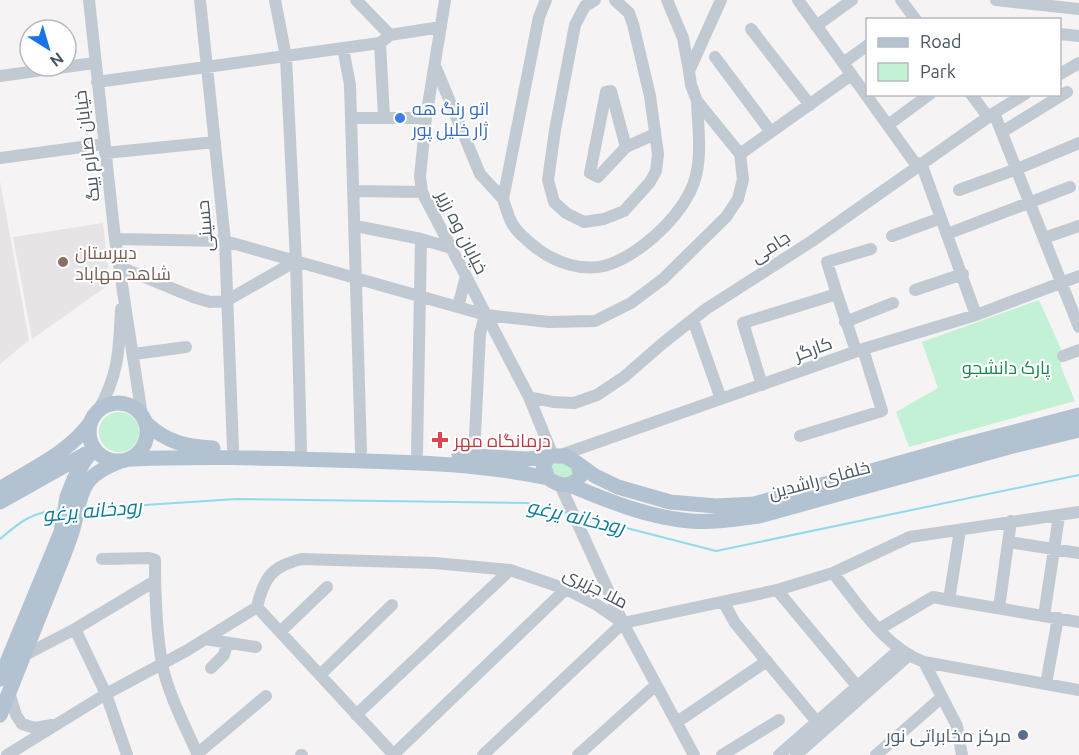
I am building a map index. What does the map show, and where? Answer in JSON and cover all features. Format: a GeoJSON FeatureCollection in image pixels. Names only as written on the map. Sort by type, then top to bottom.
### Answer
{"type":"FeatureCollection","features":[{"type":"Feature","properties":{"kind":"main road"},"geometry":{"type":"LineString","coordinates":[[0,489],[67,449],[94,417],[113,404],[121,403],[129,405],[158,434],[180,445],[233,449],[361,451],[526,459],[569,457],[596,476],[618,487],[670,502],[716,506],[754,504],[1079,415]]}},
{"type":"Feature","properties":{"kind":"main road"},"geometry":{"type":"LineString","coordinates":[[94,417],[89,436],[94,449],[106,459],[127,460]]}},
{"type":"Feature","properties":{"kind":"main road"},"geometry":{"type":"LineString","coordinates":[[72,496],[96,474],[127,460],[145,444],[148,434],[145,420]]}},
{"type":"Feature","properties":{"kind":"main road","name":"خلفای راشدین"},"geometry":{"type":"LineString","coordinates":[[127,460],[252,458],[435,463],[494,468],[559,482],[621,506],[649,514],[690,521],[726,520],[759,516],[1079,430]]}},
{"type":"Feature","properties":{"kind":"main road"},"geometry":{"type":"LineString","coordinates":[[0,502],[94,449]]}},
{"type":"Feature","properties":{"kind":"main road"},"geometry":{"type":"LineString","coordinates":[[4,686],[23,656],[67,530],[77,473],[94,449]]}},
{"type":"Feature","properties":{"kind":"main road"},"geometry":{"type":"LineString","coordinates":[[554,456],[543,465],[559,482],[576,481],[580,475],[577,463]]}},
{"type":"Feature","properties":{"kind":"main road"},"geometry":{"type":"LineString","coordinates":[[37,481],[50,481],[72,496]]}},
{"type":"Feature","properties":{"kind":"main road"},"geometry":{"type":"LineString","coordinates":[[0,715],[4,686],[67,530]]}},
{"type":"Feature","properties":{"kind":"street","name":"خیابان صارم بیگ"},"geometry":{"type":"LineString","coordinates":[[92,0],[94,63],[122,287],[145,420]]}},
{"type":"Feature","properties":{"kind":"street","name":"حسینی"},"geometry":{"type":"LineString","coordinates":[[200,0],[225,241],[233,449]]}},
{"type":"Feature","properties":{"kind":"street"},"geometry":{"type":"LineString","coordinates":[[275,0],[286,57],[296,261],[301,451]]}},
{"type":"Feature","properties":{"kind":"street"},"geometry":{"type":"LineString","coordinates":[[356,0],[385,39],[384,117]]}},
{"type":"Feature","properties":{"kind":"street","name":"خیابان وه رزیر"},"geometry":{"type":"LineString","coordinates":[[446,0],[426,118],[420,176],[422,192],[529,397],[554,456]]}},
{"type":"Feature","properties":{"kind":"street"},"geometry":{"type":"LineString","coordinates":[[503,199],[539,17],[546,0]]}},
{"type":"Feature","properties":{"kind":"street"},"geometry":{"type":"LineString","coordinates":[[595,0],[585,6],[575,25],[548,180],[554,202],[566,213],[584,222],[604,219],[624,211],[641,193],[656,171],[658,154],[650,96],[633,24],[628,13],[615,0]]}},
{"type":"Feature","properties":{"kind":"street"},"geometry":{"type":"LineString","coordinates":[[436,67],[480,174],[503,199],[513,225],[529,243],[552,260],[582,267],[604,266],[636,250],[668,224],[690,191],[699,155],[697,101],[691,85],[682,38],[667,0]]}},
{"type":"Feature","properties":{"kind":"street"},"geometry":{"type":"LineString","coordinates":[[689,71],[721,0]]}},
{"type":"Feature","properties":{"kind":"street"},"geometry":{"type":"LineString","coordinates":[[798,0],[851,75],[866,90]]}},
{"type":"Feature","properties":{"kind":"street"},"geometry":{"type":"LineString","coordinates":[[816,26],[852,0]]}},
{"type":"Feature","properties":{"kind":"street"},"geometry":{"type":"LineString","coordinates":[[901,0],[909,17]]}},
{"type":"Feature","properties":{"kind":"street"},"geometry":{"type":"LineString","coordinates":[[996,0],[1079,9]]}},
{"type":"Feature","properties":{"kind":"street"},"geometry":{"type":"LineString","coordinates":[[97,82],[343,48],[441,27]]}},
{"type":"Feature","properties":{"kind":"street"},"geometry":{"type":"LineString","coordinates":[[751,29],[810,105]]}},
{"type":"Feature","properties":{"kind":"street"},"geometry":{"type":"LineString","coordinates":[[1061,34],[1079,36]]}},
{"type":"Feature","properties":{"kind":"street"},"geometry":{"type":"LineString","coordinates":[[843,63],[866,46]]}},
{"type":"Feature","properties":{"kind":"street"},"geometry":{"type":"LineString","coordinates":[[343,48],[350,85],[361,451]]}},
{"type":"Feature","properties":{"kind":"street"},"geometry":{"type":"LineString","coordinates":[[715,57],[771,132]]}},
{"type":"Feature","properties":{"kind":"street"},"geometry":{"type":"LineString","coordinates":[[0,76],[94,63]]}},
{"type":"Feature","properties":{"kind":"street"},"geometry":{"type":"LineString","coordinates":[[1061,73],[1079,63]]}},
{"type":"Feature","properties":{"kind":"street"},"geometry":{"type":"LineString","coordinates":[[741,154],[851,75]]}},
{"type":"Feature","properties":{"kind":"street"},"geometry":{"type":"LineString","coordinates":[[626,147],[611,91],[606,92],[590,173],[598,177],[626,147],[655,134]]}},
{"type":"Feature","properties":{"kind":"street"},"geometry":{"type":"LineString","coordinates":[[1061,95],[1066,92]]}},
{"type":"Feature","properties":{"kind":"street"},"geometry":{"type":"LineString","coordinates":[[888,126],[927,96]]}},
{"type":"Feature","properties":{"kind":"street"},"geometry":{"type":"LineString","coordinates":[[973,96],[991,115],[1002,132],[1079,327]]}},
{"type":"Feature","properties":{"kind":"street","name":"جامی"},"geometry":{"type":"LineString","coordinates":[[529,397],[553,402],[574,402],[597,395],[624,377],[693,320],[1022,96]]}},
{"type":"Feature","properties":{"kind":"street"},"geometry":{"type":"LineString","coordinates":[[1002,132],[1060,96]]}},
{"type":"Feature","properties":{"kind":"street"},"geometry":{"type":"LineString","coordinates":[[873,97],[888,126],[919,165],[963,274],[976,315]]}},
{"type":"Feature","properties":{"kind":"street"},"geometry":{"type":"LineString","coordinates":[[116,239],[225,241],[486,315],[549,322],[595,321],[631,303],[663,279],[726,217],[738,199],[743,179],[741,154],[697,101]]}},
{"type":"Feature","properties":{"kind":"street"},"geometry":{"type":"LineString","coordinates":[[351,118],[426,118]]}},
{"type":"Feature","properties":{"kind":"street"},"geometry":{"type":"LineString","coordinates":[[0,158],[105,148],[215,142]]}},
{"type":"Feature","properties":{"kind":"street"},"geometry":{"type":"LineString","coordinates":[[959,190],[1079,143]]}},
{"type":"Feature","properties":{"kind":"street"},"geometry":{"type":"LineString","coordinates":[[947,234],[1070,186]]}},
{"type":"Feature","properties":{"kind":"street"},"geometry":{"type":"LineString","coordinates":[[354,191],[422,192]]}},
{"type":"Feature","properties":{"kind":"street"},"geometry":{"type":"LineString","coordinates":[[892,236],[941,218]]}},
{"type":"Feature","properties":{"kind":"street"},"geometry":{"type":"LineString","coordinates":[[356,226],[421,239],[451,248]]}},
{"type":"Feature","properties":{"kind":"street"},"geometry":{"type":"LineString","coordinates":[[1044,238],[1079,226]]}},
{"type":"Feature","properties":{"kind":"street"},"geometry":{"type":"LineString","coordinates":[[417,453],[421,239]]}},
{"type":"Feature","properties":{"kind":"street"},"geometry":{"type":"LineString","coordinates":[[800,436],[882,411],[860,350],[845,322],[827,262],[871,249]]}},
{"type":"Feature","properties":{"kind":"street"},"geometry":{"type":"LineString","coordinates":[[120,267],[210,302],[226,301],[296,261]]}},
{"type":"Feature","properties":{"kind":"street"},"geometry":{"type":"LineString","coordinates":[[915,290],[963,274]]}},
{"type":"Feature","properties":{"kind":"street"},"geometry":{"type":"LineString","coordinates":[[458,307],[466,276]]}},
{"type":"Feature","properties":{"kind":"street","name":"کارگر"},"geometry":{"type":"LineString","coordinates":[[554,456],[607,440],[860,350],[976,315],[1079,276]]}},
{"type":"Feature","properties":{"kind":"street","name":"خیابان صارم بیگ"},"geometry":{"type":"LineString","coordinates":[[94,417],[114,380],[118,361],[122,287]]}},
{"type":"Feature","properties":{"kind":"street"},"geometry":{"type":"LineString","coordinates":[[762,385],[743,323],[837,294]]}},
{"type":"Feature","properties":{"kind":"street"},"geometry":{"type":"LineString","coordinates":[[845,322],[893,303]]}},
{"type":"Feature","properties":{"kind":"street"},"geometry":{"type":"LineString","coordinates":[[474,456],[480,334],[486,315]]}},
{"type":"Feature","properties":{"kind":"street"},"geometry":{"type":"LineString","coordinates":[[693,320],[721,399]]}},
{"type":"Feature","properties":{"kind":"street"},"geometry":{"type":"LineString","coordinates":[[134,354],[186,347]]}},
{"type":"Feature","properties":{"kind":"street"},"geometry":{"type":"LineString","coordinates":[[1064,356],[1079,350]]}},
{"type":"Feature","properties":{"kind":"street"},"geometry":{"type":"LineString","coordinates":[[577,463],[607,440]]}},
{"type":"Feature","properties":{"kind":"street"},"geometry":{"type":"LineString","coordinates":[[559,482],[623,623],[694,755]]}},
{"type":"Feature","properties":{"kind":"street","name":"ملا جزیری"},"geometry":{"type":"LineString","coordinates":[[257,607],[262,587],[273,573],[286,563],[302,559],[435,563],[510,570],[566,589],[623,623],[777,590],[833,573],[910,537],[1079,512]]}},
{"type":"Feature","properties":{"kind":"street"},"geometry":{"type":"LineString","coordinates":[[1044,616],[1059,516]]}},
{"type":"Feature","properties":{"kind":"street"},"geometry":{"type":"LineString","coordinates":[[999,608],[1011,521]]}},
{"type":"Feature","properties":{"kind":"street"},"geometry":{"type":"LineString","coordinates":[[949,600],[960,530]]}},
{"type":"Feature","properties":{"kind":"street"},"geometry":{"type":"LineString","coordinates":[[1009,542],[1079,553]]}},
{"type":"Feature","properties":{"kind":"street"},"geometry":{"type":"LineString","coordinates":[[102,559],[149,558],[155,560],[162,665],[197,754],[266,696]]}},
{"type":"Feature","properties":{"kind":"street"},"geometry":{"type":"LineString","coordinates":[[356,715],[510,570]]}},
{"type":"Feature","properties":{"kind":"street"},"geometry":{"type":"LineString","coordinates":[[833,573],[879,629],[904,653],[924,662],[1079,690]]}},
{"type":"Feature","properties":{"kind":"street"},"geometry":{"type":"LineString","coordinates":[[23,656],[75,629],[155,580]]}},
{"type":"Feature","properties":{"kind":"street"},"geometry":{"type":"LineString","coordinates":[[280,631],[327,587]]}},
{"type":"Feature","properties":{"kind":"street"},"geometry":{"type":"LineString","coordinates":[[7,755],[106,694],[162,665],[257,607],[393,755],[566,589]]}},
{"type":"Feature","properties":{"kind":"street"},"geometry":{"type":"LineString","coordinates":[[777,590],[857,686]]}},
{"type":"Feature","properties":{"kind":"street"},"geometry":{"type":"LineString","coordinates":[[879,629],[933,597],[1079,622]]}},
{"type":"Feature","properties":{"kind":"street"},"geometry":{"type":"LineString","coordinates":[[724,603],[735,623],[817,722]]}},
{"type":"Feature","properties":{"kind":"street"},"geometry":{"type":"LineString","coordinates":[[321,674],[392,605]]}},
{"type":"Feature","properties":{"kind":"street"},"geometry":{"type":"LineString","coordinates":[[1046,684],[1058,618]]}},
{"type":"Feature","properties":{"kind":"street"},"geometry":{"type":"LineString","coordinates":[[483,755],[623,623]]}},
{"type":"Feature","properties":{"kind":"street"},"geometry":{"type":"LineString","coordinates":[[75,629],[106,694],[127,755]]}},
{"type":"Feature","properties":{"kind":"street"},"geometry":{"type":"LineString","coordinates":[[205,639],[256,647]]}},
{"type":"Feature","properties":{"kind":"street"},"geometry":{"type":"LineString","coordinates":[[211,668],[224,655],[227,644]]}},
{"type":"Feature","properties":{"kind":"street"},"geometry":{"type":"LineString","coordinates":[[779,755],[857,686],[904,653]]}},
{"type":"Feature","properties":{"kind":"street"},"geometry":{"type":"LineString","coordinates":[[796,755],[904,653]]}},
{"type":"Feature","properties":{"kind":"street"},"geometry":{"type":"LineString","coordinates":[[677,722],[767,661]]}},
{"type":"Feature","properties":{"kind":"street"},"geometry":{"type":"LineString","coordinates":[[924,662],[957,726],[962,755]]}},
{"type":"Feature","properties":{"kind":"street"},"geometry":{"type":"LineString","coordinates":[[578,755],[656,685]]}},
{"type":"Feature","properties":{"kind":"street"},"geometry":{"type":"LineString","coordinates":[[4,686],[22,724],[35,728],[59,723]]}},
{"type":"Feature","properties":{"kind":"street"},"geometry":{"type":"LineString","coordinates":[[876,755],[942,697]]}},
{"type":"Feature","properties":{"kind":"street"},"geometry":{"type":"LineString","coordinates":[[722,755],[779,720]]}},
{"type":"Feature","properties":{"kind":"shaded area"},"geometry":{"type":"Polygon","coordinates":[[[0,181],[29,340],[0,364],[0,181]]]}},
{"type":"Feature","properties":{"kind":"shaded area","name":"دبیرستان شاهد مهاباد"},"geometry":{"type":"Polygon","coordinates":[[[103,223],[110,284],[32,339],[13,237],[103,223]]]}},
{"type":"Feature","properties":{"kind":"green space","name":"پارک دانشجو"},"geometry":{"type":"Polygon","coordinates":[[[1039,300],[1061,349],[1061,367],[1075,401],[909,447],[896,412],[938,388],[922,342],[1039,300]]]}},
{"type":"Feature","properties":{"kind":"green space"},"geometry":{"type":"Polygon","coordinates":[[[119,412],[133,418],[139,432],[133,446],[119,452],[105,446],[99,432],[105,418],[119,412]]]}},
{"type":"Feature","properties":{"kind":"green space"},"geometry":{"type":"Polygon","coordinates":[[[565,461],[575,471],[571,478],[557,479],[548,465],[565,461]]]}},
{"type":"Feature","properties":{"kind":"waterway","name":"رودخانه یرغو"},"geometry":{"type":"LineString","coordinates":[[580,516],[716,551],[1079,475]]}},
{"type":"Feature","properties":{"kind":"waterway","name":"رودخانه یرغو"},"geometry":{"type":"LineString","coordinates":[[84,509],[236,499],[527,503],[568,513]]}},
{"type":"Feature","properties":{"kind":"waterway","name":"رودخانه یرغو"},"geometry":{"type":"LineString","coordinates":[[0,539],[27,518],[60,510]]}},
{"type":"Feature","properties":{"kind":"place","name":"اتو رنگ هه ژار خلیل پور"},"geometry":{"type":"Point","coordinates":[400,118]}},
{"type":"Feature","properties":{"kind":"place","name":"دبیرستان شاهد مهاباد"},"geometry":{"type":"Point","coordinates":[63,262]}},
{"type":"Feature","properties":{"kind":"place","name":"درمانگاه مهر"},"geometry":{"type":"Point","coordinates":[440,440]}},
{"type":"Feature","properties":{"kind":"place","name":"مرکز مخابراتی نور"},"geometry":{"type":"Point","coordinates":[1023,735]}}]}
